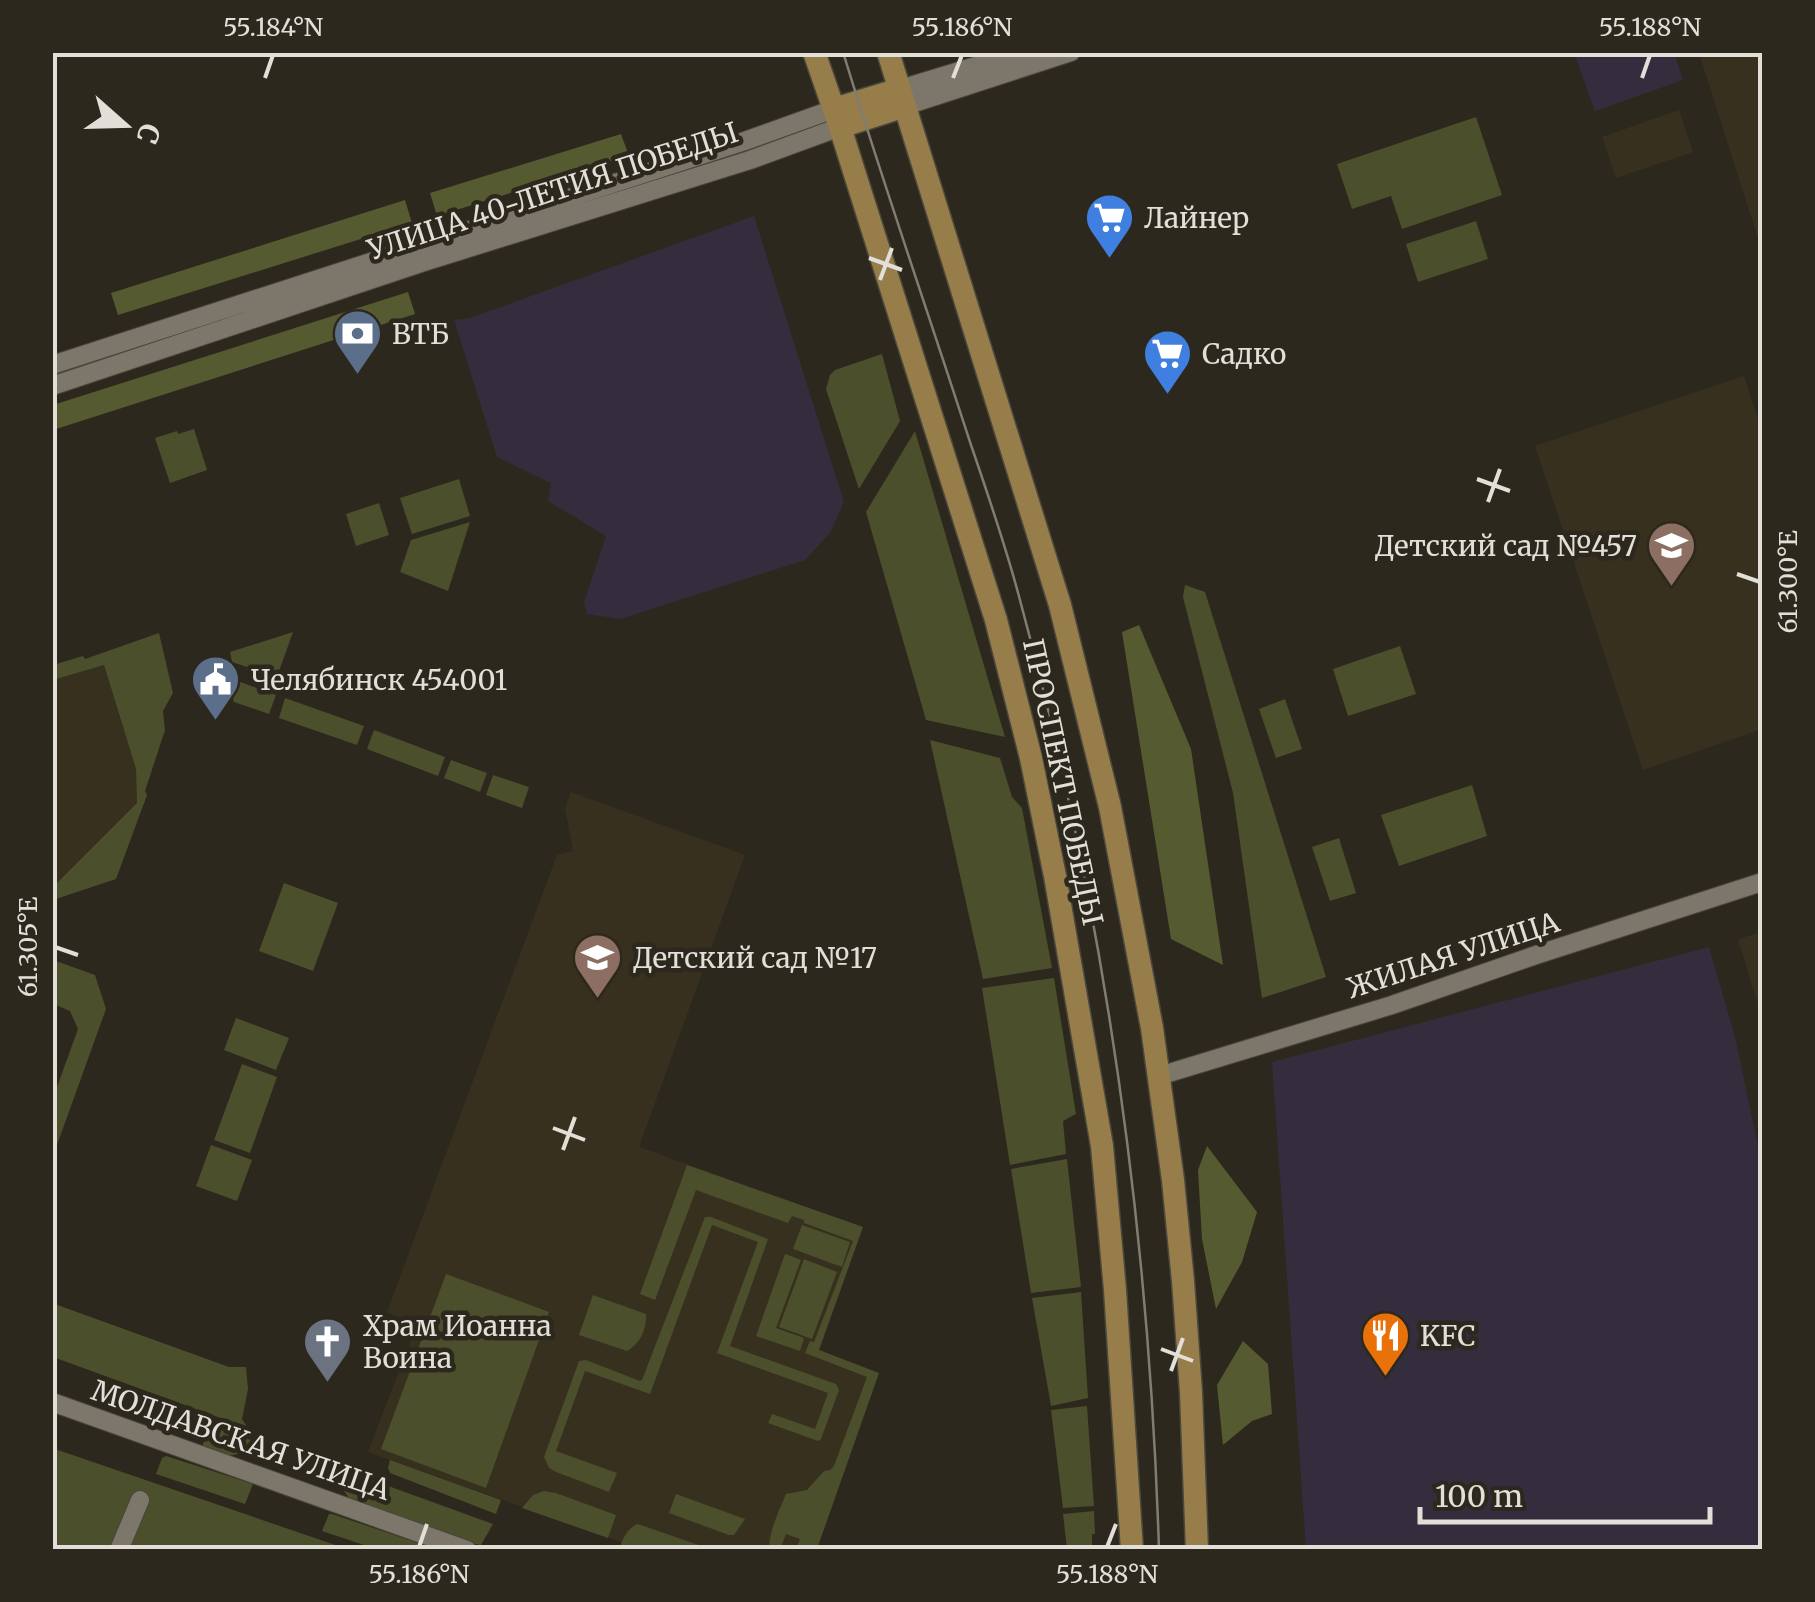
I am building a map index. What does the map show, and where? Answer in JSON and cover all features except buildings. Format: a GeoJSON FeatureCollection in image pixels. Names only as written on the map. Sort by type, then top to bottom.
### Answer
{"type":"FeatureCollection","features":[{"type":"Feature","properties":{"kind":"main road","name":"ПРОСПЕКТ ПОБЕДЫ"},"geometry":{"type":"LineString","coordinates":[[814,52],[996,620],[1035,778],[1102,1146],[1132,1550]]}},
{"type":"Feature","properties":{"kind":"main road","name":"ПРОСПЕКТ ПОБЕДЫ"},"geometry":{"type":"LineString","coordinates":[[888,52],[1069,638],[1110,807],[1159,1076],[1183,1281],[1197,1550]]}},
{"type":"Feature","properties":{"kind":"main road","name":"УЛИЦА 40-ЛЕТИЯ ПОБЕДЫ"},"geometry":{"type":"LineString","coordinates":[[837,118],[903,98]]}},
{"type":"Feature","properties":{"kind":"street","name":"УЛИЦА 40-ЛЕТИЯ ПОБЕДЫ"},"geometry":{"type":"LineString","coordinates":[[903,98],[1022,52]]}},
{"type":"Feature","properties":{"kind":"street","name":"УЛИЦА 40-ЛЕТИЯ ПОБЕДЫ"},"geometry":{"type":"LineString","coordinates":[[903,98],[1071,52]]}},
{"type":"Feature","properties":{"kind":"street","name":"УЛИЦА 40-ЛЕТИЯ ПОБЕДЫ"},"geometry":{"type":"LineString","coordinates":[[52,365],[750,160],[837,118]]}},
{"type":"Feature","properties":{"kind":"street","name":"УЛИЦА 40-ЛЕТИЯ ПОБЕДЫ"},"geometry":{"type":"LineString","coordinates":[[52,386],[430,252]]}},
{"type":"Feature","properties":{"kind":"street","name":"ЖИЛАЯ УЛИЦА"},"geometry":{"type":"LineString","coordinates":[[1159,1076],[1392,1005],[1762,882]]}},
{"type":"Feature","properties":{"kind":"street","name":"МОЛДАВСКАЯ УЛИЦА"},"geometry":{"type":"LineString","coordinates":[[52,1402],[468,1550]]}},
{"type":"Feature","properties":{"kind":"street"},"geometry":{"type":"LineString","coordinates":[[118,1550],[140,1500]]}},
{"type":"Feature","properties":{"kind":"shaded area"},"geometry":{"type":"Polygon","coordinates":[[[1574,53],[1674,53],[1683,80],[1595,111],[1574,53]]]}},
{"type":"Feature","properties":{"kind":"shaded area"},"geometry":{"type":"Polygon","coordinates":[[[1699,53],[1762,53],[1762,251],[1740,182],[1699,53]]]}},
{"type":"Feature","properties":{"kind":"shaded area"},"geometry":{"type":"Polygon","coordinates":[[[1679,110],[1693,152],[1616,178],[1602,137],[1679,110]]]}},
{"type":"Feature","properties":{"kind":"shaded area"},"geometry":{"type":"Polygon","coordinates":[[[754,216],[844,502],[830,533],[805,560],[620,619],[587,614],[584,602],[606,536],[548,501],[551,483],[497,457],[454,320],[470,318],[754,216]]]}},
{"type":"Feature","properties":{"kind":"shaded area","name":"Детский сад №457"},"geometry":{"type":"Polygon","coordinates":[[[1744,376],[1762,432],[1762,729],[1643,770],[1535,446],[1744,376]]]}},
{"type":"Feature","properties":{"kind":"shaded area"},"geometry":{"type":"Polygon","coordinates":[[[104,665],[136,769],[137,803],[53,887],[53,680],[104,665]]]}},
{"type":"Feature","properties":{"kind":"shaded area"},"geometry":{"type":"Polygon","coordinates":[[[571,792],[745,855],[639,1147],[863,1227],[819,1350],[879,1373],[817,1549],[641,1549],[368,1452],[416,1327],[387,1312],[557,855],[573,851],[565,808],[571,792]]]}},
{"type":"Feature","properties":{"kind":"shaded area"},"geometry":{"type":"Polygon","coordinates":[[[1762,932],[1762,1018],[1738,939],[1762,932]]]}},
{"type":"Feature","properties":{"kind":"shaded area"},"geometry":{"type":"Polygon","coordinates":[[[1709,947],[1735,1037],[1762,1165],[1762,1549],[1306,1549],[1272,1062],[1709,947]]]}},
{"type":"Feature","properties":{"kind":"green space"},"geometry":{"type":"Polygon","coordinates":[[[1476,117],[1502,195],[1402,229],[1391,196],[1352,209],[1337,164],[1476,117]]]}},
{"type":"Feature","properties":{"kind":"green space"},"geometry":{"type":"Polygon","coordinates":[[[621,134],[629,156],[437,216],[430,193],[621,134]]]}},
{"type":"Feature","properties":{"kind":"green space"},"geometry":{"type":"Polygon","coordinates":[[[405,200],[412,223],[118,315],[111,293],[405,200]]]}},
{"type":"Feature","properties":{"kind":"green space"},"geometry":{"type":"Polygon","coordinates":[[[1476,221],[1488,259],[1418,282],[1406,244],[1476,221]]]}},
{"type":"Feature","properties":{"kind":"green space"},"geometry":{"type":"Polygon","coordinates":[[[408,292],[415,314],[53,430],[53,405],[408,292]]]}},
{"type":"Feature","properties":{"kind":"green space"},"geometry":{"type":"Polygon","coordinates":[[[882,354],[900,421],[859,489],[826,389],[835,370],[882,354]]]}},
{"type":"Feature","properties":{"kind":"green space"},"geometry":{"type":"Polygon","coordinates":[[[194,429],[207,470],[170,483],[155,438],[194,429]]]}},
{"type":"Feature","properties":{"kind":"green space"},"geometry":{"type":"Polygon","coordinates":[[[915,431],[1005,737],[926,720],[866,512],[915,431]]]}},
{"type":"Feature","properties":{"kind":"green space"},"geometry":{"type":"Polygon","coordinates":[[[459,479],[470,516],[412,534],[400,498],[459,479]]]}},
{"type":"Feature","properties":{"kind":"green space"},"geometry":{"type":"Polygon","coordinates":[[[379,503],[389,535],[356,546],[346,514],[379,503]]]}},
{"type":"Feature","properties":{"kind":"green space"},"geometry":{"type":"Polygon","coordinates":[[[470,522],[448,591],[400,572],[411,540],[470,522]]]}},
{"type":"Feature","properties":{"kind":"green space"},"geometry":{"type":"Polygon","coordinates":[[[1185,585],[1205,592],[1326,977],[1262,998],[1233,793],[1183,597],[1185,585]]]}},
{"type":"Feature","properties":{"kind":"green space"},"geometry":{"type":"Polygon","coordinates":[[[1139,625],[1191,749],[1223,965],[1171,939],[1122,632],[1139,625]]]}},
{"type":"Feature","properties":{"kind":"green space"},"geometry":{"type":"Polygon","coordinates":[[[293,632],[277,677],[232,662],[230,652],[293,632]]]}},
{"type":"Feature","properties":{"kind":"green space"},"geometry":{"type":"Polygon","coordinates":[[[159,633],[173,693],[163,711],[165,730],[147,795],[116,879],[53,900],[53,887],[137,803],[136,769],[104,665],[53,680],[53,665],[83,656],[85,659],[159,633]]]}},
{"type":"Feature","properties":{"kind":"green space"},"geometry":{"type":"Polygon","coordinates":[[[1400,646],[1416,694],[1348,716],[1333,669],[1400,646]]]}},
{"type":"Feature","properties":{"kind":"green space"},"geometry":{"type":"Polygon","coordinates":[[[205,669],[276,695],[269,714],[234,702],[230,689],[201,679],[205,669]]]}},
{"type":"Feature","properties":{"kind":"green space"},"geometry":{"type":"Polygon","coordinates":[[[285,698],[364,726],[357,745],[279,718],[285,698]]]}},
{"type":"Feature","properties":{"kind":"green space"},"geometry":{"type":"Polygon","coordinates":[[[1285,699],[1302,749],[1276,758],[1259,709],[1285,699]]]}},
{"type":"Feature","properties":{"kind":"green space"},"geometry":{"type":"Polygon","coordinates":[[[374,730],[445,757],[438,776],[367,749],[374,730]]]}},
{"type":"Feature","properties":{"kind":"green space"},"geometry":{"type":"Polygon","coordinates":[[[930,740],[1000,758],[1012,797],[1022,808],[1052,968],[983,979],[930,740]]]}},
{"type":"Feature","properties":{"kind":"green space"},"geometry":{"type":"Polygon","coordinates":[[[451,760],[487,773],[480,792],[444,778],[451,760]]]}},
{"type":"Feature","properties":{"kind":"green space"},"geometry":{"type":"Polygon","coordinates":[[[493,775],[529,787],[522,808],[486,795],[493,775]]]}},
{"type":"Feature","properties":{"kind":"green space"},"geometry":{"type":"Polygon","coordinates":[[[1472,785],[1487,836],[1399,866],[1381,815],[1472,785]]]}},
{"type":"Feature","properties":{"kind":"green space"},"geometry":{"type":"Polygon","coordinates":[[[1339,838],[1356,893],[1330,901],[1312,847],[1339,838]]]}},
{"type":"Feature","properties":{"kind":"green space"},"geometry":{"type":"Polygon","coordinates":[[[284,883],[338,903],[313,971],[259,951],[284,883]]]}},
{"type":"Feature","properties":{"kind":"green space"},"geometry":{"type":"Polygon","coordinates":[[[53,960],[95,975],[106,1009],[53,1156],[53,1098],[78,1029],[70,1011],[53,1004],[53,960]]]}},
{"type":"Feature","properties":{"kind":"green space"},"geometry":{"type":"Polygon","coordinates":[[[1054,978],[1076,1114],[1063,1121],[1066,1154],[1010,1165],[982,988],[1054,978]]]}},
{"type":"Feature","properties":{"kind":"green space"},"geometry":{"type":"Polygon","coordinates":[[[236,1018],[289,1038],[276,1070],[224,1050],[236,1018]]]}},
{"type":"Feature","properties":{"kind":"green space"},"geometry":{"type":"Polygon","coordinates":[[[242,1064],[277,1077],[250,1153],[214,1140],[242,1064]]]}},
{"type":"Feature","properties":{"kind":"green space"},"geometry":{"type":"Polygon","coordinates":[[[211,1145],[252,1160],[237,1201],[196,1186],[211,1145]]]}},
{"type":"Feature","properties":{"kind":"green space"},"geometry":{"type":"Polygon","coordinates":[[[1207,1146],[1257,1212],[1242,1262],[1216,1309],[1202,1239],[1198,1170],[1207,1146]]]}},
{"type":"Feature","properties":{"kind":"green space"},"geometry":{"type":"Polygon","coordinates":[[[1067,1159],[1081,1287],[1031,1293],[1011,1169],[1067,1159]]]}},
{"type":"Feature","properties":{"kind":"green space"},"geometry":{"type":"Polygon","coordinates":[[[687,1165],[863,1227],[819,1350],[879,1373],[817,1549],[796,1549],[800,1539],[786,1534],[781,1547],[788,1549],[769,1549],[769,1542],[786,1494],[807,1490],[834,1466],[867,1377],[805,1353],[810,1341],[814,1342],[853,1241],[792,1216],[788,1223],[696,1190],[655,1300],[640,1294],[687,1165]]]}},
{"type":"Feature","properties":{"kind":"green space"},"geometry":{"type":"Polygon","coordinates":[[[705,1217],[768,1239],[730,1346],[836,1384],[839,1390],[821,1439],[768,1423],[772,1414],[815,1429],[828,1393],[717,1353],[758,1242],[712,1225],[650,1394],[585,1371],[556,1451],[617,1473],[609,1492],[549,1468],[544,1457],[579,1361],[642,1380],[705,1217]]]}},
{"type":"Feature","properties":{"kind":"green space"},"geometry":{"type":"Polygon","coordinates":[[[802,1225],[850,1242],[842,1267],[793,1249],[802,1225]]]}},
{"type":"Feature","properties":{"kind":"green space"},"geometry":{"type":"Polygon","coordinates":[[[785,1254],[801,1260],[776,1328],[804,1338],[800,1351],[756,1336],[785,1254]]]}},
{"type":"Feature","properties":{"kind":"green space"},"geometry":{"type":"Polygon","coordinates":[[[804,1259],[837,1272],[812,1339],[779,1327],[804,1259]]]}},
{"type":"Feature","properties":{"kind":"green space"},"geometry":{"type":"Polygon","coordinates":[[[446,1274],[549,1312],[486,1488],[381,1449],[446,1274]]]}},
{"type":"Feature","properties":{"kind":"green space"},"geometry":{"type":"Polygon","coordinates":[[[1081,1292],[1088,1398],[1051,1406],[1032,1298],[1081,1292]]]}},
{"type":"Feature","properties":{"kind":"green space"},"geometry":{"type":"Polygon","coordinates":[[[593,1295],[646,1314],[642,1336],[632,1348],[627,1351],[579,1335],[593,1295]]]}},
{"type":"Feature","properties":{"kind":"green space"},"geometry":{"type":"Polygon","coordinates":[[[52,1303],[229,1367],[246,1367],[248,1389],[242,1419],[248,1428],[53,1357],[52,1303]]]}},
{"type":"Feature","properties":{"kind":"green space"},"geometry":{"type":"Polygon","coordinates":[[[1243,1341],[1268,1364],[1272,1414],[1252,1421],[1223,1445],[1217,1385],[1243,1341]]]}},
{"type":"Feature","properties":{"kind":"green space"},"geometry":{"type":"Polygon","coordinates":[[[1087,1406],[1094,1506],[1063,1508],[1051,1410],[1087,1406]]]}},
{"type":"Feature","properties":{"kind":"green space"},"geometry":{"type":"Polygon","coordinates":[[[209,1426],[251,1440],[235,1455],[216,1452],[202,1447],[209,1426]]]}},
{"type":"Feature","properties":{"kind":"green space"},"geometry":{"type":"Polygon","coordinates":[[[52,1448],[347,1549],[53,1549],[52,1448]]]}},
{"type":"Feature","properties":{"kind":"green space"},"geometry":{"type":"Polygon","coordinates":[[[166,1456],[253,1484],[245,1504],[156,1474],[166,1456]]]}},
{"type":"Feature","properties":{"kind":"green space"},"geometry":{"type":"Polygon","coordinates":[[[390,1460],[501,1500],[496,1514],[390,1473],[390,1460]]]}},
{"type":"Feature","properties":{"kind":"green space"},"geometry":{"type":"Polygon","coordinates":[[[347,1471],[493,1524],[481,1545],[475,1544],[349,1498],[344,1491],[347,1471]]]}},
{"type":"Feature","properties":{"kind":"green space"},"geometry":{"type":"Polygon","coordinates":[[[544,1491],[616,1515],[608,1538],[522,1508],[533,1495],[544,1491]]]}},
{"type":"Feature","properties":{"kind":"green space"},"geometry":{"type":"Polygon","coordinates":[[[676,1494],[745,1519],[734,1535],[729,1535],[669,1513],[676,1494]]]}},
{"type":"Feature","properties":{"kind":"green space"},"geometry":{"type":"Polygon","coordinates":[[[1094,1511],[1092,1549],[1067,1549],[1063,1514],[1094,1511]]]}},
{"type":"Feature","properties":{"kind":"green space"},"geometry":{"type":"Polygon","coordinates":[[[329,1514],[436,1549],[376,1549],[322,1531],[329,1514]]]}},
{"type":"Feature","properties":{"kind":"green space"},"geometry":{"type":"Polygon","coordinates":[[[638,1524],[710,1549],[619,1549],[628,1531],[638,1524]]]}},
{"type":"Feature","properties":{"kind":"tram line"},"geometry":{"type":"LineString","coordinates":[[843,52],[1010,563],[1077,837],[1118,1072],[1133,1191],[1154,1430],[1159,1550]]}},
{"type":"Feature","properties":{"kind":"place","name":"Лайнер"},"geometry":{"type":"Point","coordinates":[1109,260]}},
{"type":"Feature","properties":{"kind":"place","name":"ВТБ"},"geometry":{"type":"Point","coordinates":[357,376]}},
{"type":"Feature","properties":{"kind":"place","name":"Садко"},"geometry":{"type":"Point","coordinates":[1167,396]}},
{"type":"Feature","properties":{"kind":"place","name":"Детский сад №457"},"geometry":{"type":"Point","coordinates":[1672,588]}},
{"type":"Feature","properties":{"kind":"place","name":"Челябинск 454001"},"geometry":{"type":"Point","coordinates":[216,722]}},
{"type":"Feature","properties":{"kind":"place","name":"Детский сад №17"},"geometry":{"type":"Point","coordinates":[598,1000]}},
{"type":"Feature","properties":{"kind":"place","name":"KFC"},"geometry":{"type":"Point","coordinates":[1385,1378]}},
{"type":"Feature","properties":{"kind":"place","name":"Храм Иоанна Воина"},"geometry":{"type":"Point","coordinates":[328,1384]}}]}
